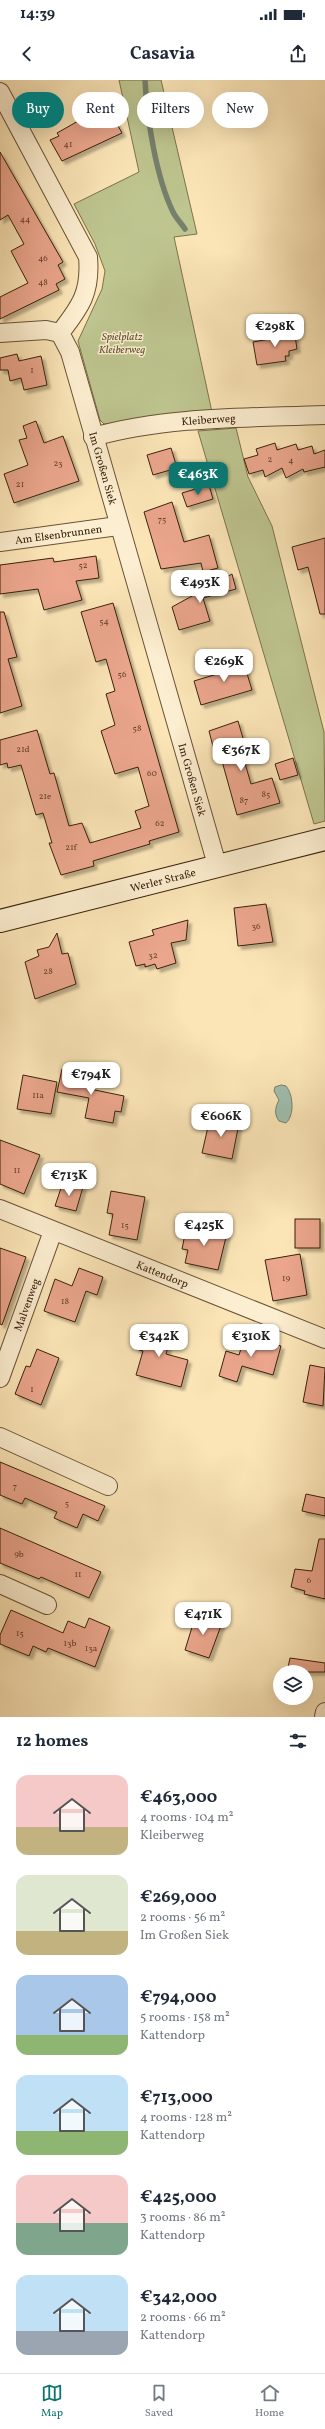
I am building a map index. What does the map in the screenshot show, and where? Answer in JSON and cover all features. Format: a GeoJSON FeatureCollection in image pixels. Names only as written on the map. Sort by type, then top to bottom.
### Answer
{"type":"FeatureCollection","features":[{"type":"Feature","properties":{"kind":"main road","name":"Werler Straße"},"geometry":{"type":"LineString","coordinates":[[0,921],[217,865],[325,839]]}},
{"type":"Feature","properties":{"kind":"street"},"geometry":{"type":"LineString","coordinates":[[0,333],[46,330],[60,333],[85,296],[90,278],[88,257],[1,96]]}},
{"type":"Feature","properties":{"kind":"street","name":"Im Großen Siek"},"geometry":{"type":"LineString","coordinates":[[60,333],[70,352],[118,526],[217,865]]}},
{"type":"Feature","properties":{"kind":"street","name":"Kleiberweg"},"geometry":{"type":"LineString","coordinates":[[93,437],[117,430],[209,420],[325,415]]}},
{"type":"Feature","properties":{"kind":"street","name":"Am Elsenbrunnen"},"geometry":{"type":"LineString","coordinates":[[0,542],[118,526]]}},
{"type":"Feature","properties":{"kind":"street","name":"Kattendorp"},"geometry":{"type":"LineString","coordinates":[[0,1209],[325,1339]]}},
{"type":"Feature","properties":{"kind":"street","name":"Malvenweg"},"geometry":{"type":"LineString","coordinates":[[0,1378],[11,1352],[53,1230]]}},
{"type":"Feature","properties":{"kind":"street"},"geometry":{"type":"LineString","coordinates":[[0,1437],[108,1486]]}},
{"type":"Feature","properties":{"kind":"street"},"geometry":{"type":"LineString","coordinates":[[0,1584],[48,1605]]}},
{"type":"Feature","properties":{"kind":"street"},"geometry":{"type":"LineString","coordinates":[[324,1717],[325,1712]]}},
{"type":"Feature","properties":{"kind":"green space","name":"Spielplatz Kleiberweg"},"geometry":{"type":"Polygon","coordinates":[[[119,80],[161,80],[164,92],[137,92],[137,128],[172,128],[197,234],[174,237],[212,412],[104,424],[100,420],[78,341],[102,289],[105,271],[95,244],[74,204],[139,172],[129,126],[129,92],[122,92],[119,80]]]}},
{"type":"Feature","properties":{"kind":"green space"},"geometry":{"type":"Polygon","coordinates":[[[236,428],[248,477],[272,526],[324,732],[325,821],[314,824],[198,431],[236,428]]]}},
{"type":"Feature","properties":{"kind":"shaded area"},"geometry":{"type":"Polygon","coordinates":[[[281,1085],[286,1086],[290,1094],[292,1104],[291,1115],[286,1123],[279,1121],[276,1113],[279,1100],[274,1091],[275,1087],[281,1085]]]}},
{"type":"Feature","properties":{"kind":"building"},"geometry":{"type":"Polygon","coordinates":[[[72,125],[72,128],[119,128],[122,133],[62,161],[50,140],[59,136],[57,133],[72,125]]]}},
{"type":"Feature","properties":{"kind":"building"},"geometry":{"type":"Polygon","coordinates":[[[0,152],[63,262],[58,265],[65,279],[56,284],[59,290],[0,319],[0,297],[28,283],[11,251],[24,244],[8,215],[0,220],[0,152]]]}},
{"type":"Feature","properties":{"kind":"building"},"geometry":{"type":"Polygon","coordinates":[[[294,329],[297,349],[289,351],[289,356],[285,356],[286,361],[257,365],[253,342],[281,337],[280,332],[294,329]]]}},
{"type":"Feature","properties":{"kind":"building"},"geometry":{"type":"Polygon","coordinates":[[[17,354],[19,361],[41,356],[47,385],[24,390],[21,378],[10,381],[8,370],[0,370],[0,358],[17,354]]]}},
{"type":"Feature","properties":{"kind":"building"},"geometry":{"type":"Polygon","coordinates":[[[36,421],[44,443],[63,436],[79,481],[14,503],[4,474],[28,465],[19,440],[27,438],[23,426],[36,421]]]}},
{"type":"Feature","properties":{"kind":"building"},"geometry":{"type":"Polygon","coordinates":[[[275,443],[277,450],[296,444],[298,450],[312,446],[314,454],[325,450],[325,467],[304,472],[303,469],[286,478],[282,468],[265,477],[263,470],[249,474],[244,459],[258,455],[256,449],[275,443]]]}},
{"type":"Feature","properties":{"kind":"building"},"geometry":{"type":"Polygon","coordinates":[[[171,448],[177,468],[153,475],[147,455],[171,448]]]}},
{"type":"Feature","properties":{"kind":"building"},"geometry":{"type":"Polygon","coordinates":[[[209,485],[213,499],[187,507],[182,493],[209,485]]]}},
{"type":"Feature","properties":{"kind":"building"},"geometry":{"type":"Polygon","coordinates":[[[172,502],[184,542],[209,535],[218,568],[203,572],[201,563],[161,569],[144,512],[172,502]]]}},
{"type":"Feature","properties":{"kind":"building"},"geometry":{"type":"Polygon","coordinates":[[[325,538],[325,614],[320,614],[308,567],[298,570],[292,547],[325,538]]]}},
{"type":"Feature","properties":{"kind":"building"},"geometry":{"type":"Polygon","coordinates":[[[96,556],[99,578],[76,581],[82,600],[44,610],[38,589],[0,594],[0,565],[53,558],[54,562],[96,556]]]}},
{"type":"Feature","properties":{"kind":"building"},"geometry":{"type":"Polygon","coordinates":[[[232,574],[236,589],[203,598],[210,621],[179,630],[172,607],[232,574]]]}},
{"type":"Feature","properties":{"kind":"building"},"geometry":{"type":"Polygon","coordinates":[[[113,603],[179,832],[149,841],[150,844],[93,861],[94,866],[61,875],[49,843],[52,843],[43,813],[36,815],[21,765],[8,768],[7,763],[0,765],[0,740],[37,730],[50,774],[54,773],[69,826],[82,823],[90,843],[141,828],[135,811],[149,806],[138,767],[115,774],[101,731],[115,725],[106,694],[115,691],[106,659],[96,662],[81,612],[113,603]]]}},
{"type":"Feature","properties":{"kind":"building"},"geometry":{"type":"Polygon","coordinates":[[[0,612],[4,612],[17,657],[8,659],[22,706],[0,713],[0,612]]]}},
{"type":"Feature","properties":{"kind":"building"},"geometry":{"type":"Polygon","coordinates":[[[242,657],[252,690],[201,705],[194,681],[227,671],[225,662],[242,657]]]}},
{"type":"Feature","properties":{"kind":"building"},"geometry":{"type":"Polygon","coordinates":[[[238,721],[245,745],[240,746],[251,784],[272,778],[280,803],[237,815],[220,754],[215,754],[209,731],[238,721]]]}},
{"type":"Feature","properties":{"kind":"building"},"geometry":{"type":"Polygon","coordinates":[[[293,758],[298,775],[280,780],[275,764],[293,758]]]}},
{"type":"Feature","properties":{"kind":"building"},"geometry":{"type":"Polygon","coordinates":[[[266,904],[273,942],[238,946],[234,908],[266,904]]]}},
{"type":"Feature","properties":{"kind":"building"},"geometry":{"type":"Polygon","coordinates":[[[188,920],[186,940],[171,943],[176,963],[157,969],[155,964],[145,967],[145,964],[136,966],[129,942],[154,935],[152,930],[188,920]]]}},
{"type":"Feature","properties":{"kind":"building"},"geometry":{"type":"Polygon","coordinates":[[[57,933],[62,954],[68,953],[76,984],[35,999],[25,962],[39,956],[37,950],[49,947],[57,933]]]}},
{"type":"Feature","properties":{"kind":"building"},"geometry":{"type":"Polygon","coordinates":[[[62,1069],[93,1075],[90,1089],[124,1096],[121,1112],[115,1111],[113,1123],[85,1118],[89,1098],[57,1092],[62,1069]]]}},
{"type":"Feature","properties":{"kind":"building"},"geometry":{"type":"Polygon","coordinates":[[[23,1075],[57,1082],[51,1114],[17,1109],[23,1075]]]}},
{"type":"Feature","properties":{"kind":"building"},"geometry":{"type":"Polygon","coordinates":[[[210,1118],[239,1123],[232,1159],[202,1153],[210,1118]]]}},
{"type":"Feature","properties":{"kind":"building"},"geometry":{"type":"Polygon","coordinates":[[[0,1140],[40,1155],[24,1194],[0,1184],[0,1140]]]}},
{"type":"Feature","properties":{"kind":"building"},"geometry":{"type":"Polygon","coordinates":[[[63,1182],[83,1187],[76,1211],[55,1206],[63,1182]]]}},
{"type":"Feature","properties":{"kind":"building"},"geometry":{"type":"Polygon","coordinates":[[[111,1191],[145,1197],[137,1240],[109,1235],[113,1214],[107,1213],[111,1191]]]}},
{"type":"Feature","properties":{"kind":"building"},"geometry":{"type":"Polygon","coordinates":[[[295,1219],[320,1219],[320,1248],[295,1248],[295,1219]]]}},
{"type":"Feature","properties":{"kind":"building"},"geometry":{"type":"Polygon","coordinates":[[[187,1224],[227,1233],[218,1270],[185,1263],[188,1250],[182,1249],[187,1224]]]}},
{"type":"Feature","properties":{"kind":"building"},"geometry":{"type":"Polygon","coordinates":[[[0,1248],[26,1257],[2,1325],[0,1324],[0,1248]]]}},
{"type":"Feature","properties":{"kind":"building"},"geometry":{"type":"Polygon","coordinates":[[[300,1254],[307,1295],[273,1301],[265,1260],[300,1254]]]}},
{"type":"Feature","properties":{"kind":"building"},"geometry":{"type":"Polygon","coordinates":[[[79,1268],[103,1277],[97,1295],[86,1291],[75,1322],[44,1311],[55,1279],[72,1286],[79,1268]]]}},
{"type":"Feature","properties":{"kind":"building"},"geometry":{"type":"Polygon","coordinates":[[[142,1325],[172,1332],[166,1354],[188,1360],[181,1387],[136,1375],[143,1351],[136,1349],[142,1325]]]}},
{"type":"Feature","properties":{"kind":"building"},"geometry":{"type":"Polygon","coordinates":[[[245,1335],[281,1346],[273,1375],[242,1366],[237,1382],[219,1376],[226,1351],[239,1355],[245,1335]]]}},
{"type":"Feature","properties":{"kind":"building"},"geometry":{"type":"Polygon","coordinates":[[[37,1349],[59,1358],[41,1405],[15,1394],[26,1366],[30,1367],[37,1349]]]}},
{"type":"Feature","properties":{"kind":"building"},"geometry":{"type":"Polygon","coordinates":[[[310,1365],[325,1368],[323,1406],[303,1402],[310,1365]]]}},
{"type":"Feature","properties":{"kind":"building"},"geometry":{"type":"Polygon","coordinates":[[[0,1462],[105,1506],[98,1521],[83,1514],[77,1528],[54,1518],[57,1512],[25,1498],[22,1504],[0,1495],[0,1462]]]}},
{"type":"Feature","properties":{"kind":"building"},"geometry":{"type":"Polygon","coordinates":[[[306,1494],[325,1498],[325,1516],[302,1511],[306,1494]]]}},
{"type":"Feature","properties":{"kind":"building"},"geometry":{"type":"Polygon","coordinates":[[[0,1528],[101,1572],[89,1598],[41,1577],[39,1579],[0,1563],[0,1528]]]}},
{"type":"Feature","properties":{"kind":"building"},"geometry":{"type":"Polygon","coordinates":[[[319,1539],[325,1539],[325,1599],[304,1594],[305,1591],[291,1587],[295,1569],[312,1571],[319,1539]]]}},
{"type":"Feature","properties":{"kind":"building"},"geometry":{"type":"Polygon","coordinates":[[[11,1610],[63,1633],[68,1621],[85,1628],[89,1618],[110,1627],[95,1667],[48,1648],[46,1652],[33,1646],[29,1656],[0,1644],[0,1635],[11,1610]]]}},
{"type":"Feature","properties":{"kind":"building"},"geometry":{"type":"Polygon","coordinates":[[[196,1614],[222,1623],[209,1658],[185,1650],[196,1614]]]}},
{"type":"Feature","properties":{"kind":"building"},"geometry":{"type":"Polygon","coordinates":[[[290,1658],[325,1663],[325,1672],[313,1672],[313,1665],[288,1665],[290,1658]]]}},
{"type":"Feature","properties":{"kind":"waterway"},"geometry":{"type":"LineString","coordinates":[[145,80],[150,130],[157,165],[173,212],[185,229]]}}]}
